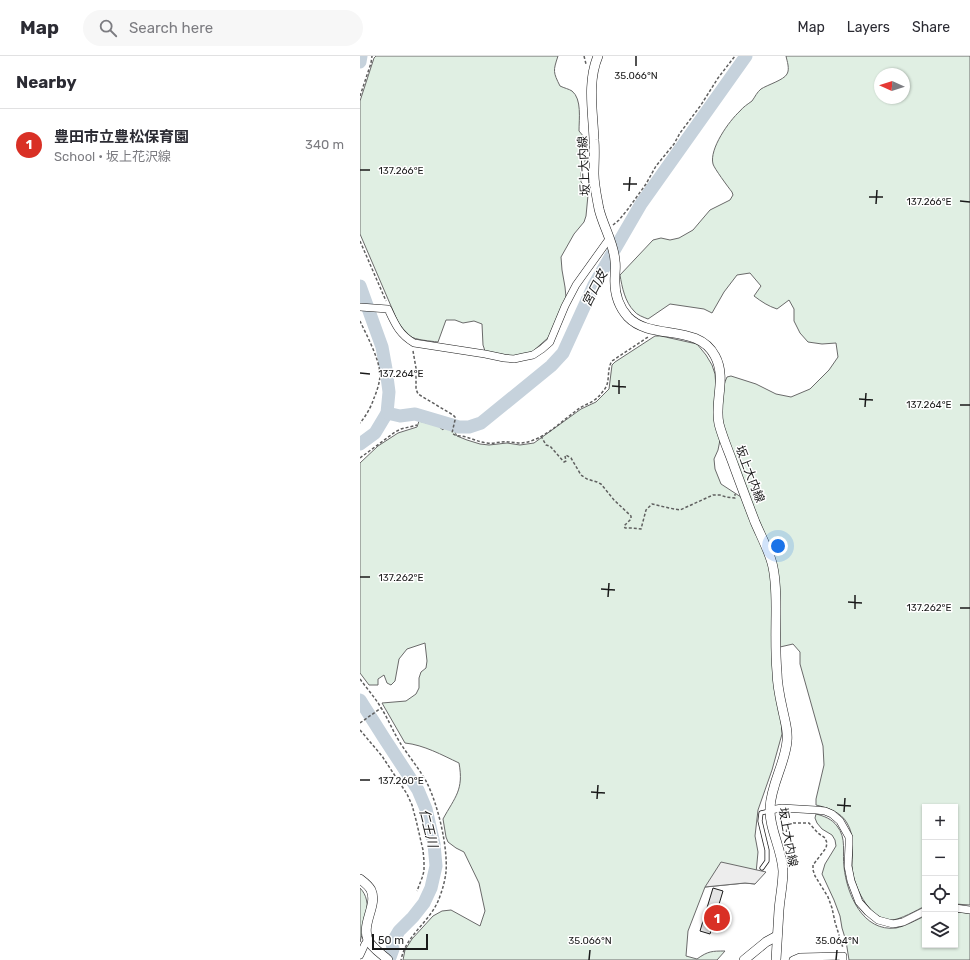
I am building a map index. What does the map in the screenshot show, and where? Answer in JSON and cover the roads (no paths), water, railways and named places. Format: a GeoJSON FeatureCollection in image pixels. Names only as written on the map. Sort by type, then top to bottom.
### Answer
{"type":"FeatureCollection","features":[{"type":"Feature","properties":{"kind":"main road","name":"坂上大内線"},"geometry":{"type":"LineString","coordinates":[[596,58],[593,75],[592,103],[595,141],[594,178],[599,210],[616,261],[614,291],[622,309],[635,323],[653,330],[695,338],[708,346],[714,354],[719,363],[721,376],[718,421],[772,563],[776,587],[776,673],[788,732],[786,752],[771,797],[770,810],[770,816],[783,870],[776,960]]}},
{"type":"Feature","properties":{"kind":"main road"},"geometry":{"type":"LineString","coordinates":[[360,879],[371,890],[372,897],[372,905],[366,927],[367,934],[370,942],[388,960]]}},
{"type":"Feature","properties":{"kind":"main road"},"geometry":{"type":"LineString","coordinates":[[744,960],[766,942],[777,936]]}},
{"type":"Feature","properties":{"kind":"street"},"geometry":{"type":"LineString","coordinates":[[360,307],[388,309],[395,324],[401,332],[406,338],[414,343],[504,358],[518,358],[533,354],[550,342],[565,306],[576,285],[609,237]]}},
{"type":"Feature","properties":{"kind":"street"},"geometry":{"type":"LineString","coordinates":[[770,810],[782,808],[825,811],[832,814],[840,821],[849,838],[848,866],[850,881],[859,902],[878,920],[893,924],[903,922],[923,912]]}},
{"type":"Feature","properties":{"kind":"street"},"geometry":{"type":"LineString","coordinates":[[958,908],[970,910]]}},
{"type":"Feature","properties":{"kind":"street"},"geometry":{"type":"LineString","coordinates":[[360,955],[365,944],[370,942]]}},
{"type":"Feature","properties":{"kind":"street"},"geometry":{"type":"LineString","coordinates":[[793,960],[800,957],[843,958]]}},
{"type":"Feature","properties":{"kind":"lane"},"geometry":{"type":"LineString","coordinates":[[762,868],[768,861],[760,821],[761,813],[770,810]]}},
{"type":"Feature","properties":{"kind":"waterway","name":"仁王川"},"geometry":{"type":"LineString","coordinates":[[360,62],[361,56]]}},
{"type":"Feature","properties":{"kind":"waterway","name":"宮口皮"},"geometry":{"type":"LineString","coordinates":[[387,413],[400,416],[415,414],[459,427],[469,427],[481,423],[551,366],[563,353],[594,285],[641,204],[746,56]]}},
{"type":"Feature","properties":{"kind":"waterway","name":"仁王川"},"geometry":{"type":"LineString","coordinates":[[360,286],[382,347],[389,392],[387,413],[375,433],[360,444]]}},
{"type":"Feature","properties":{"kind":"waterway","name":"仁王川"},"geometry":{"type":"LineString","coordinates":[[360,700],[418,790],[426,809],[434,844],[436,866],[431,888],[424,903],[399,931],[392,943],[393,949],[389,960]]}},
{"type":"Feature","properties":{"kind":"place","name":"豊田市立豊松保育園"},"geometry":{"type":"Point","coordinates":[717,918]}}]}
